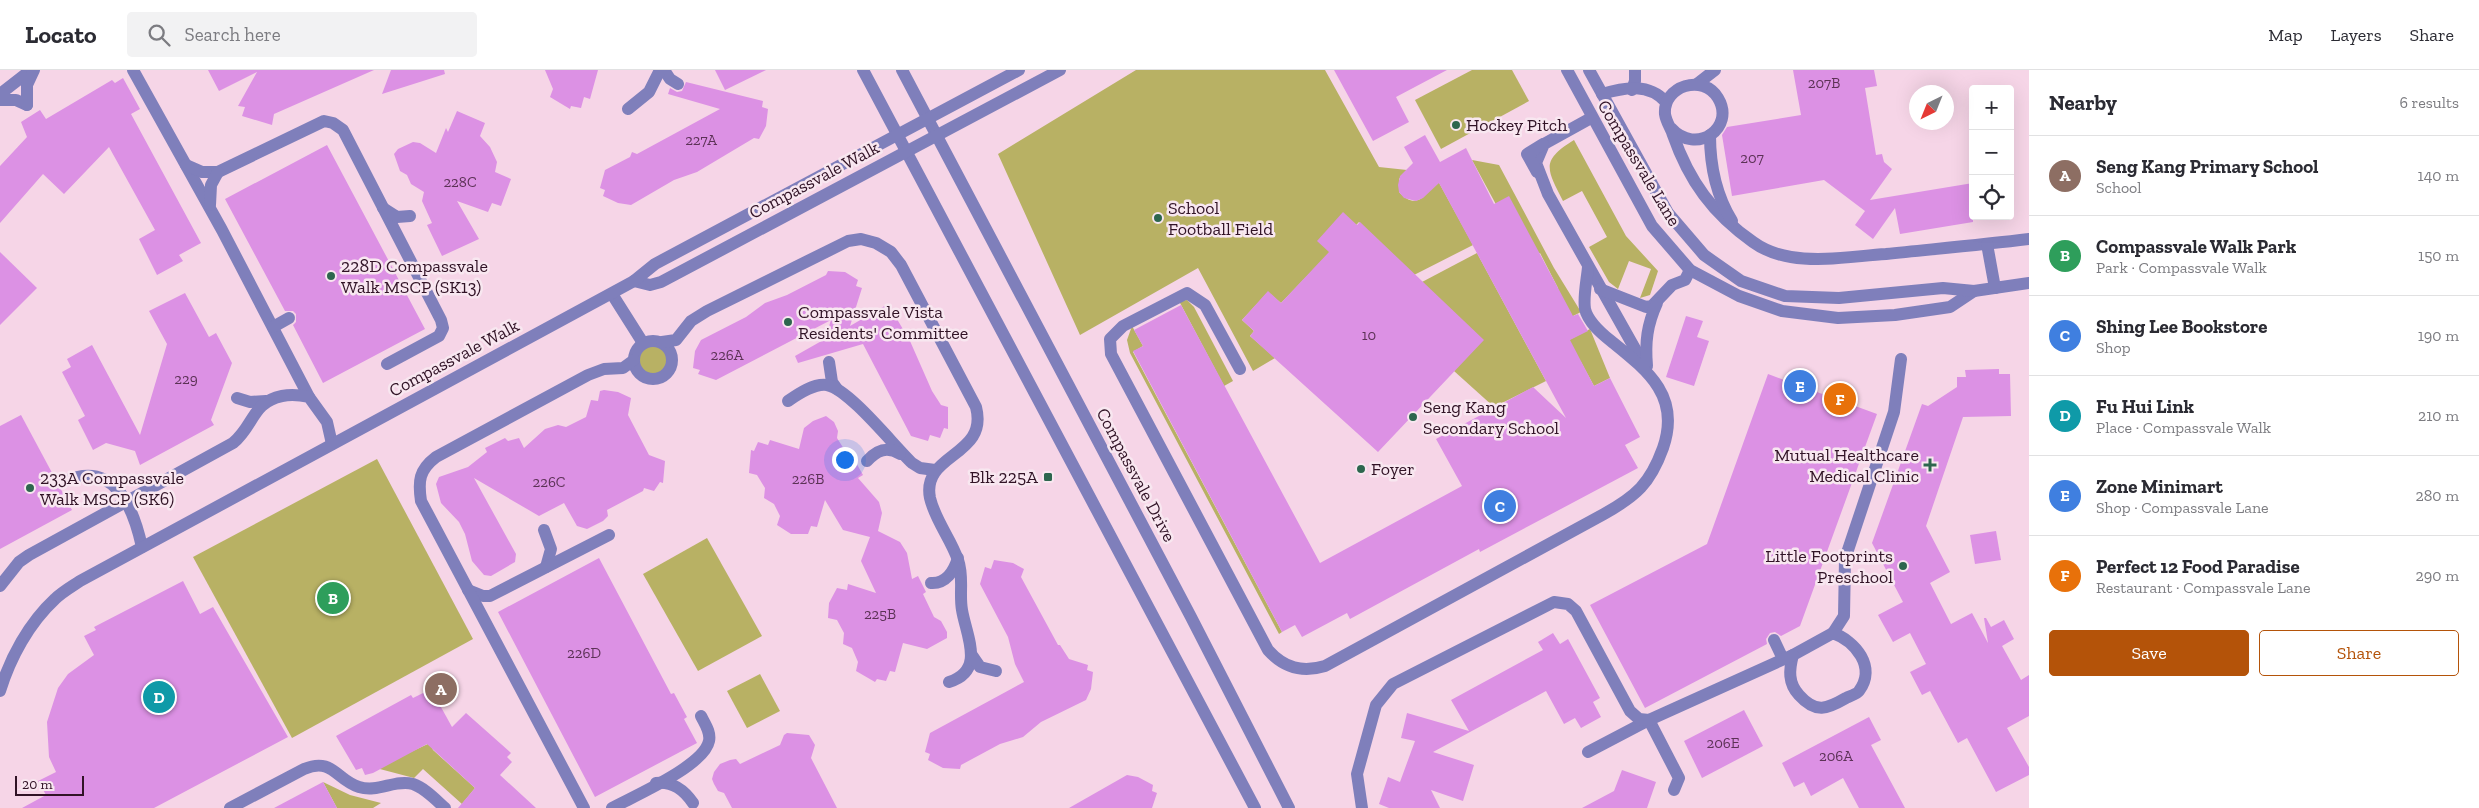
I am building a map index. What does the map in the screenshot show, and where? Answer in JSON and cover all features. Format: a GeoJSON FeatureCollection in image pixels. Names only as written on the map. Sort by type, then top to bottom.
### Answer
{"type":"FeatureCollection","features":[{"type":"Feature","properties":{"kind":"street"},"geometry":{"type":"LineString","coordinates":[[0,94],[32,70]]}},
{"type":"Feature","properties":{"kind":"street"},"geometry":{"type":"LineString","coordinates":[[0,100],[16,100],[27,105],[27,86],[32,70]]}},
{"type":"Feature","properties":{"kind":"street"},"geometry":{"type":"LineString","coordinates":[[134,70],[309,397],[327,422],[332,444]]}},
{"type":"Feature","properties":{"kind":"street"},"geometry":{"type":"LineString","coordinates":[[628,109],[649,92],[660,70]]}},
{"type":"Feature","properties":{"kind":"street"},"geometry":{"type":"LineString","coordinates":[[664,70],[670,79],[678,84]]}},
{"type":"Feature","properties":{"kind":"street"},"geometry":{"type":"LineString","coordinates":[[862,70],[920,174],[1254,808]]}},
{"type":"Feature","properties":{"kind":"street","name":"Compassvale Drive"},"geometry":{"type":"LineString","coordinates":[[902,70],[1191,617],[1289,808]]}},
{"type":"Feature","properties":{"kind":"street"},"geometry":{"type":"LineString","coordinates":[[634,281],[655,264],[1019,70]]}},
{"type":"Feature","properties":{"kind":"street","name":"Compassvale Walk"},"geometry":{"type":"LineString","coordinates":[[0,691],[5,674],[19,646],[35,621],[55,599],[80,581],[634,281],[650,285],[661,282],[1060,70]]}},
{"type":"Feature","properties":{"kind":"street","name":"Compassvale Lane"},"geometry":{"type":"LineString","coordinates":[[1567,70],[1591,118],[1652,226],[1690,270],[1739,296],[1782,311],[1838,318],[1894,315],[1950,307],[1974,291]]}},
{"type":"Feature","properties":{"kind":"street","name":"Compassvale Lane"},"geometry":{"type":"LineString","coordinates":[[1589,70],[1668,214],[1704,255],[1742,281],[1785,296],[1839,298],[1943,288],[1974,291],[2029,283]]}},
{"type":"Feature","properties":{"kind":"street"},"geometry":{"type":"LineString","coordinates":[[1632,90],[1635,81],[1635,70]]}},
{"type":"Feature","properties":{"kind":"street"},"geometry":{"type":"LineString","coordinates":[[1697,84],[1715,70]]}},
{"type":"Feature","properties":{"kind":"street"},"geometry":{"type":"LineString","coordinates":[[1671,128],[1678,136],[1690,141],[1703,140],[1710,135],[1720,122],[1722,110],[1718,97],[1709,88],[1697,84],[1684,85],[1674,92],[1666,102],[1665,115],[1683,162],[1698,190],[1712,207],[1753,242],[1769,251],[1792,257],[1835,259],[2029,239]]}},
{"type":"Feature","properties":{"kind":"street"},"geometry":{"type":"LineString","coordinates":[[1602,94],[1617,89],[1632,90],[1641,87],[1659,94],[1666,102]]}},
{"type":"Feature","properties":{"kind":"street"},"geometry":{"type":"LineString","coordinates":[[1240,369],[1205,305],[1187,293],[1123,326],[1110,339],[1111,354],[1268,650],[1280,662],[1296,669],[1325,666],[1636,495],[1648,482],[1655,468],[1668,429],[1669,413],[1663,396],[1600,289],[1540,178],[1536,164],[1544,144],[1591,118]]}},
{"type":"Feature","properties":{"kind":"street"},"geometry":{"type":"LineString","coordinates":[[186,165],[202,172],[218,172],[324,121],[333,123],[343,130],[442,320],[443,328],[439,336],[387,364]]}},
{"type":"Feature","properties":{"kind":"street"},"geometry":{"type":"LineString","coordinates":[[1710,135],[1710,153],[1720,194],[1736,227]]}},
{"type":"Feature","properties":{"kind":"street"},"geometry":{"type":"LineString","coordinates":[[211,211],[209,194],[211,185],[218,172]]}},
{"type":"Feature","properties":{"kind":"street"},"geometry":{"type":"LineString","coordinates":[[383,208],[397,217],[410,216]]}},
{"type":"Feature","properties":{"kind":"street"},"geometry":{"type":"LineString","coordinates":[[585,808],[421,501],[420,475],[426,464],[582,378],[604,369],[623,368],[634,360],[638,348],[643,343],[649,340],[662,342],[676,340],[691,321],[707,311],[837,245],[861,239],[876,243],[891,252],[901,265],[976,407],[979,417],[972,438],[958,454],[935,470],[931,477],[930,497],[958,558],[962,573],[962,609],[972,643],[971,654],[964,673],[958,679],[949,682]]}},
{"type":"Feature","properties":{"kind":"street"},"geometry":{"type":"LineString","coordinates":[[1987,244],[1995,288]]}},
{"type":"Feature","properties":{"kind":"street"},"geometry":{"type":"LineString","coordinates":[[1588,267],[1585,309],[1597,329],[1648,371]]}},
{"type":"Feature","properties":{"kind":"street"},"geometry":{"type":"LineString","coordinates":[[1648,371],[1645,344],[1646,332],[1657,303],[1663,292],[1672,285],[1685,280],[1690,270]]}},
{"type":"Feature","properties":{"kind":"street"},"geometry":{"type":"LineString","coordinates":[[1600,289],[1646,307],[1657,303]]}},
{"type":"Feature","properties":{"kind":"street"},"geometry":{"type":"LineString","coordinates":[[612,294],[643,343]]}},
{"type":"Feature","properties":{"kind":"street"},"geometry":{"type":"LineString","coordinates":[[273,327],[289,318]]}},
{"type":"Feature","properties":{"kind":"street"},"geometry":{"type":"LineString","coordinates":[[634,360],[639,372],[644,376],[655,379],[665,376],[671,367],[673,356],[668,346],[662,342]]}},
{"type":"Feature","properties":{"kind":"street"},"geometry":{"type":"LineString","coordinates":[[1588,752],[1649,720],[1788,657],[1833,633],[1844,616],[1844,559],[1894,412],[1900,359]]}},
{"type":"Feature","properties":{"kind":"street"},"geometry":{"type":"LineString","coordinates":[[829,362],[832,382],[837,389],[864,412],[904,456],[920,468],[935,470]]}},
{"type":"Feature","properties":{"kind":"street"},"geometry":{"type":"LineString","coordinates":[[788,401],[798,394],[816,387],[827,385],[837,389]]}},
{"type":"Feature","properties":{"kind":"street"},"geometry":{"type":"LineString","coordinates":[[0,586],[18,562],[29,555],[233,443],[241,436],[253,416],[266,401],[271,398],[291,394],[309,397]]}},
{"type":"Feature","properties":{"kind":"street"},"geometry":{"type":"LineString","coordinates":[[237,398],[250,402],[266,401]]}},
{"type":"Feature","properties":{"kind":"street"},"geometry":{"type":"LineString","coordinates":[[868,461],[873,454],[888,449],[904,456]]}},
{"type":"Feature","properties":{"kind":"street"},"geometry":{"type":"LineString","coordinates":[[65,481],[85,474],[98,475],[118,490],[137,524],[142,546]]}},
{"type":"Feature","properties":{"kind":"street"},"geometry":{"type":"LineString","coordinates":[[544,530],[550,549],[546,567]]}},
{"type":"Feature","properties":{"kind":"street"},"geometry":{"type":"LineString","coordinates":[[468,590],[483,596],[490,596],[609,535]]}},
{"type":"Feature","properties":{"kind":"street"},"geometry":{"type":"LineString","coordinates":[[931,583],[937,583],[950,575],[958,558]]}},
{"type":"Feature","properties":{"kind":"street"},"geometry":{"type":"LineString","coordinates":[[1362,808],[1357,774],[1376,705],[1393,684],[1554,602],[1568,604],[1576,611],[1630,712],[1639,719],[1649,720]]}},
{"type":"Feature","properties":{"kind":"street"},"geometry":{"type":"LineString","coordinates":[[1774,640],[1788,657],[1790,679],[1795,691],[1814,706],[1827,709],[1859,692],[1864,680],[1865,667],[1862,655],[1855,645],[1845,637],[1833,633]]}},
{"type":"Feature","properties":{"kind":"street"},"geometry":{"type":"LineString","coordinates":[[971,654],[980,667],[996,671]]}},
{"type":"Feature","properties":{"kind":"street"},"geometry":{"type":"LineString","coordinates":[[612,808],[686,766],[705,750],[710,740],[709,731],[701,716]]}},
{"type":"Feature","properties":{"kind":"street"},"geometry":{"type":"LineString","coordinates":[[1649,720],[1679,778],[1674,790]]}},
{"type":"Feature","properties":{"kind":"street"},"geometry":{"type":"LineString","coordinates":[[230,808],[313,765],[323,765],[332,768],[358,787],[379,788],[406,783],[416,785],[445,808]]}},
{"type":"Feature","properties":{"kind":"street"},"geometry":{"type":"LineString","coordinates":[[656,783],[666,782],[680,788],[693,803]]}},
{"type":"Feature","properties":{"kind":"shaded area","name":"School Football Field"},"geometry":{"type":"Polygon","coordinates":[[[1136,70],[1325,70],[1379,167],[1407,170],[1399,179],[1399,192],[1405,198],[1416,201],[1425,195],[1437,179],[1473,245],[1414,275],[1359,222],[1281,303],[1268,292],[1242,320],[1254,331],[1250,336],[1275,358],[1253,371],[1198,268],[1080,335],[998,154],[1136,70]]]}},
{"type":"Feature","properties":{"kind":"shaded area","name":"Hockey Pitch"},"geometry":{"type":"Polygon","coordinates":[[[1472,70],[1512,70],[1529,101],[1441,149],[1415,100],[1472,70]]]}},
{"type":"Feature","properties":{"kind":"shaded area"},"geometry":{"type":"Polygon","coordinates":[[[1574,140],[1626,236],[1658,271],[1650,295],[1640,298],[1651,269],[1629,261],[1618,289],[1609,282],[1589,247],[1607,237],[1582,191],[1563,201],[1557,190],[1550,173],[1551,160],[1563,147],[1574,140]]]}},
{"type":"Feature","properties":{"kind":"shaded area"},"geometry":{"type":"Polygon","coordinates":[[[1472,160],[1499,165],[1554,268],[1581,312],[1539,333],[1558,288],[1540,253],[1526,260],[1472,160]]]}},
{"type":"Feature","properties":{"kind":"shaded area"},"geometry":{"type":"Polygon","coordinates":[[[1477,253],[1546,381],[1494,407],[1454,371],[1422,282],[1477,253]]]}},
{"type":"Feature","properties":{"kind":"shaded area"},"geometry":{"type":"Polygon","coordinates":[[[1187,300],[1194,307],[1233,381],[1224,386],[1179,301],[1187,300]]]}},
{"type":"Feature","properties":{"kind":"shaded area"},"geometry":{"type":"Polygon","coordinates":[[[1132,326],[1143,346],[1133,352],[1282,632],[1279,634],[1130,353],[1127,340],[1132,326]]]}},
{"type":"Feature","properties":{"kind":"shaded area"},"geometry":{"type":"Polygon","coordinates":[[[1590,329],[1610,378],[1594,386],[1581,362],[1548,351],[1590,329]]]}},
{"type":"Feature","properties":{"kind":"shaded area"},"geometry":{"type":"Polygon","coordinates":[[[653,341],[667,346],[672,360],[667,374],[653,379],[639,374],[634,360],[639,346],[653,341]]]}},
{"type":"Feature","properties":{"kind":"shaded area"},"geometry":{"type":"Polygon","coordinates":[[[377,459],[473,639],[292,738],[193,557],[377,459]]]}},
{"type":"Feature","properties":{"kind":"shaded area"},"geometry":{"type":"Polygon","coordinates":[[[707,538],[762,636],[698,671],[643,574],[707,538]]]}},
{"type":"Feature","properties":{"kind":"shaded area"},"geometry":{"type":"Polygon","coordinates":[[[760,674],[780,711],[747,728],[727,691],[760,674]]]}},
{"type":"Feature","properties":{"kind":"shaded area"},"geometry":{"type":"Polygon","coordinates":[[[430,743],[433,750],[475,788],[462,804],[423,769],[414,778],[376,768],[430,743]]]}},
{"type":"Feature","properties":{"kind":"shaded area"},"geometry":{"type":"Polygon","coordinates":[[[323,782],[350,795],[381,803],[373,808],[337,808],[323,782]]]}},
{"type":"Feature","properties":{"kind":"building"},"geometry":{"type":"Polygon","coordinates":[[[208,70],[374,70],[274,114],[272,125],[242,116],[245,107],[238,106],[257,72],[219,91],[208,70]]]}},
{"type":"Feature","properties":{"kind":"building"},"geometry":{"type":"Polygon","coordinates":[[[391,70],[444,70],[445,74],[382,94],[391,70]]]}},
{"type":"Feature","properties":{"kind":"building"},"geometry":{"type":"Polygon","coordinates":[[[545,70],[598,70],[590,99],[584,97],[581,108],[571,106],[570,109],[550,97],[553,89],[545,70]]]}},
{"type":"Feature","properties":{"kind":"building"},"geometry":{"type":"Polygon","coordinates":[[[715,70],[766,70],[725,90],[715,70]]]}},
{"type":"Feature","properties":{"kind":"building"},"geometry":{"type":"Polygon","coordinates":[[[1334,70],[1447,70],[1396,97],[1409,122],[1373,141],[1334,70]]]}},
{"type":"Feature","properties":{"kind":"building"},"geometry":{"type":"Polygon","coordinates":[[[1793,70],[1874,70],[1877,86],[1865,88],[1876,155],[1882,154],[1884,162],[1892,169],[1870,200],[1969,184],[1969,220],[1973,220],[1973,222],[1900,234],[1895,208],[1873,239],[1855,225],[1865,211],[1824,180],[1732,196],[1722,135],[1727,127],[1801,115],[1793,70]]]}},
{"type":"Feature","properties":{"kind":"building"},"geometry":{"type":"Polygon","coordinates":[[[123,78],[140,109],[131,114],[201,243],[179,255],[183,261],[157,275],[139,239],[155,230],[109,147],[64,194],[43,174],[0,223],[0,166],[27,137],[21,122],[40,110],[46,119],[112,80],[115,83],[123,78]]]}},
{"type":"Feature","properties":{"kind":"building"},"geometry":{"type":"Polygon","coordinates":[[[686,82],[763,101],[762,107],[768,109],[766,126],[759,139],[754,138],[697,172],[674,180],[631,205],[618,203],[603,196],[605,190],[600,188],[605,170],[630,157],[632,152],[637,154],[720,109],[668,94],[670,88],[677,92],[682,91],[686,82]]]}},
{"type":"Feature","properties":{"kind":"building"},"geometry":{"type":"Polygon","coordinates":[[[457,111],[485,123],[480,136],[490,147],[497,162],[495,172],[511,179],[501,206],[492,203],[488,212],[457,201],[479,239],[442,256],[427,225],[432,223],[422,201],[424,192],[411,184],[407,175],[400,171],[394,154],[398,149],[413,142],[420,143],[436,153],[446,128],[448,132],[457,111]]]}},
{"type":"Feature","properties":{"kind":"building"},"geometry":{"type":"Polygon","coordinates":[[[1425,135],[1440,162],[1466,148],[1494,204],[1509,196],[1573,316],[1578,314],[1588,331],[1570,340],[1594,386],[1610,378],[1640,437],[1625,445],[1638,468],[1480,552],[1479,549],[1350,619],[1347,613],[1302,637],[1295,625],[1282,632],[1133,351],[1143,346],[1134,330],[1181,305],[1320,563],[1462,486],[1436,439],[1533,387],[1566,418],[1439,183],[1423,198],[1416,201],[1404,198],[1399,192],[1400,176],[1413,163],[1404,147],[1425,135]]]}},
{"type":"Feature","properties":{"kind":"building","name":"228D Compassvale Walk MSCP (SK13)"},"geometry":{"type":"Polygon","coordinates":[[[327,145],[425,329],[323,383],[293,325],[296,322],[296,314],[293,311],[285,311],[225,199],[327,145]]]}},
{"type":"Feature","properties":{"kind":"building"},"geometry":{"type":"Polygon","coordinates":[[[1343,212],[1357,225],[1360,222],[1484,340],[1378,452],[1250,336],[1254,331],[1242,320],[1268,291],[1281,303],[1329,252],[1317,241],[1343,212]]]}},
{"type":"Feature","properties":{"kind":"building"},"geometry":{"type":"Polygon","coordinates":[[[0,252],[37,288],[0,325],[0,252]]]}},
{"type":"Feature","properties":{"kind":"building"},"geometry":{"type":"Polygon","coordinates":[[[828,271],[845,272],[858,280],[856,286],[862,288],[850,326],[888,304],[910,341],[932,391],[941,405],[948,407],[948,429],[944,428],[940,438],[930,435],[928,441],[911,436],[863,344],[798,363],[795,356],[825,339],[831,320],[716,380],[698,374],[700,370],[693,368],[695,351],[701,340],[746,317],[765,303],[787,295],[826,275],[828,271]]]}},
{"type":"Feature","properties":{"kind":"building"},"geometry":{"type":"Polygon","coordinates":[[[185,293],[209,337],[216,333],[232,363],[211,420],[214,425],[140,465],[135,451],[106,443],[93,450],[78,420],[85,416],[62,372],[71,367],[67,359],[92,345],[140,435],[167,344],[149,311],[185,293]]]}},
{"type":"Feature","properties":{"kind":"building"},"geometry":{"type":"Polygon","coordinates":[[[1686,316],[1703,321],[1697,337],[1709,341],[1694,386],[1666,377],[1686,316]]]}},
{"type":"Feature","properties":{"kind":"building"},"geometry":{"type":"Polygon","coordinates":[[[1999,369],[1999,374],[2010,374],[2011,416],[1963,417],[1926,526],[1950,572],[1930,583],[1951,624],[1972,613],[1988,643],[1984,618],[1986,618],[1991,627],[2004,620],[2014,639],[2002,646],[2021,680],[2029,675],[2029,716],[2007,728],[2029,767],[2029,775],[1996,792],[1967,738],[1958,743],[1930,691],[1922,695],[1910,672],[1926,664],[1910,633],[1893,642],[1878,615],[1903,602],[1872,543],[1922,404],[1928,406],[1957,387],[1957,377],[1966,377],[1965,370],[1999,369]]]}},
{"type":"Feature","properties":{"kind":"building"},"geometry":{"type":"Polygon","coordinates":[[[1768,374],[1877,414],[1800,626],[1781,636],[1775,632],[1770,633],[1766,639],[1767,644],[1645,708],[1590,605],[1707,544],[1768,374]]]}},
{"type":"Feature","properties":{"kind":"building"},"geometry":{"type":"Polygon","coordinates":[[[600,391],[618,392],[631,398],[628,415],[649,455],[665,461],[663,483],[660,482],[654,491],[644,488],[643,491],[607,510],[608,516],[603,521],[587,529],[577,526],[564,503],[539,516],[474,478],[516,554],[515,562],[491,576],[484,575],[472,561],[465,534],[459,522],[441,503],[436,484],[439,477],[468,467],[487,452],[485,448],[505,438],[508,441],[519,438],[524,448],[545,429],[558,425],[566,427],[586,417],[591,400],[598,401],[600,391]]]}},
{"type":"Feature","properties":{"kind":"building","name":"233A Compassvale Walk MSCP (SK6)"},"geometry":{"type":"Polygon","coordinates":[[[21,415],[72,510],[0,549],[0,426],[21,415]]]}},
{"type":"Feature","properties":{"kind":"building"},"geometry":{"type":"Polygon","coordinates":[[[826,416],[834,422],[838,431],[837,438],[851,460],[854,459],[863,475],[858,478],[879,502],[882,513],[878,531],[900,542],[907,553],[912,579],[918,576],[926,592],[923,594],[934,617],[941,621],[947,632],[947,638],[927,649],[903,643],[895,672],[890,671],[886,681],[877,679],[875,682],[856,671],[858,662],[852,648],[843,644],[844,633],[837,620],[828,618],[829,603],[837,588],[847,590],[848,584],[876,593],[861,561],[870,537],[843,530],[825,500],[817,527],[811,526],[808,534],[791,534],[777,525],[780,516],[774,504],[764,498],[765,488],[757,475],[749,473],[751,450],[754,451],[758,442],[768,445],[770,440],[799,449],[804,428],[813,421],[826,416]]]}},
{"type":"Feature","properties":{"kind":"building"},"geometry":{"type":"Polygon","coordinates":[[[1996,531],[2001,560],[1975,564],[1970,535],[1996,531]]]}},
{"type":"Feature","properties":{"kind":"building"},"geometry":{"type":"Polygon","coordinates":[[[599,558],[671,694],[674,693],[687,717],[684,719],[697,743],[595,797],[498,612],[599,558]]]}},
{"type":"Feature","properties":{"kind":"building"},"geometry":{"type":"Polygon","coordinates":[[[994,560],[1013,563],[1024,569],[1021,577],[1058,645],[1060,645],[1069,659],[1088,665],[1087,670],[1093,672],[1091,689],[1086,700],[1041,722],[1023,737],[1000,744],[961,765],[960,769],[943,768],[928,760],[930,754],[925,752],[930,733],[1024,682],[1015,664],[1008,637],[980,584],[985,567],[991,569],[994,560]]]}},
{"type":"Feature","properties":{"kind":"building"},"geometry":{"type":"Polygon","coordinates":[[[183,581],[200,614],[213,607],[288,737],[154,808],[22,808],[46,795],[38,781],[56,772],[49,757],[47,722],[58,688],[68,674],[94,655],[84,636],[96,630],[94,627],[183,581]]]}},
{"type":"Feature","properties":{"kind":"building"},"geometry":{"type":"Polygon","coordinates":[[[1553,633],[1560,644],[1568,639],[1600,698],[1593,702],[1601,717],[1581,728],[1575,718],[1564,724],[1546,691],[1433,752],[1474,765],[1463,801],[1431,790],[1440,808],[1389,808],[1379,804],[1388,777],[1400,782],[1415,741],[1401,738],[1407,713],[1469,731],[1451,700],[1543,650],[1538,642],[1553,633]]]}},
{"type":"Feature","properties":{"kind":"building"},"geometry":{"type":"Polygon","coordinates":[[[431,689],[452,727],[466,713],[511,753],[507,757],[512,762],[500,775],[536,808],[458,808],[475,788],[427,744],[373,773],[365,775],[362,768],[356,770],[336,736],[411,695],[413,698],[431,689]]]}},
{"type":"Feature","properties":{"kind":"building"},"geometry":{"type":"Polygon","coordinates":[[[1744,710],[1763,746],[1702,778],[1684,741],[1744,710]]]}},
{"type":"Feature","properties":{"kind":"building"},"geometry":{"type":"Polygon","coordinates":[[[1869,717],[1881,740],[1871,745],[1905,808],[1859,808],[1843,778],[1811,796],[1804,782],[1794,787],[1782,763],[1869,717]]]}},
{"type":"Feature","properties":{"kind":"building"},"geometry":{"type":"Polygon","coordinates":[[[787,733],[809,735],[815,745],[811,758],[837,808],[732,808],[724,793],[718,791],[714,784],[712,779],[714,772],[720,764],[736,759],[740,764],[780,745],[784,735],[787,733]]]}},
{"type":"Feature","properties":{"kind":"building"},"geometry":{"type":"Polygon","coordinates":[[[1622,770],[1656,782],[1647,808],[1582,808],[1614,791],[1622,770]]]}},
{"type":"Feature","properties":{"kind":"building"},"geometry":{"type":"Polygon","coordinates":[[[1127,775],[1138,777],[1153,785],[1152,791],[1157,793],[1152,808],[1069,808],[1127,775]]]}},
{"type":"Feature","properties":{"kind":"building"},"geometry":{"type":"Polygon","coordinates":[[[323,782],[337,808],[274,808],[323,782]]]}},
{"type":"Feature","properties":{"kind":"place","name":"Hockey Pitch"},"geometry":{"type":"Point","coordinates":[1456,125]}},
{"type":"Feature","properties":{"kind":"place","name":"School Football Field"},"geometry":{"type":"Point","coordinates":[1158,218]}},
{"type":"Feature","properties":{"kind":"place","name":"228D Compassvale Walk MSCP (SK13)"},"geometry":{"type":"Point","coordinates":[331,276]}},
{"type":"Feature","properties":{"kind":"place","name":"Compassvale Vista Residents' Committee"},"geometry":{"type":"Point","coordinates":[788,322]}},
{"type":"Feature","properties":{"kind":"place","name":"Zone Minimart"},"geometry":{"type":"Point","coordinates":[1800,386]}},
{"type":"Feature","properties":{"kind":"place","name":"Perfect 12 Food Paradise"},"geometry":{"type":"Point","coordinates":[1840,399]}},
{"type":"Feature","properties":{"kind":"place","name":"Seng Kang Secondary School"},"geometry":{"type":"Point","coordinates":[1413,417]}},
{"type":"Feature","properties":{"kind":"place","name":"Mutual Healthcare Medical Clinic"},"geometry":{"type":"Point","coordinates":[1930,465]}},
{"type":"Feature","properties":{"kind":"place","name":"Foyer"},"geometry":{"type":"Point","coordinates":[1361,469]}},
{"type":"Feature","properties":{"kind":"place","name":"Blk 225A"},"geometry":{"type":"Point","coordinates":[1048,477]}},
{"type":"Feature","properties":{"kind":"place","name":"233A Compassvale Walk MSCP (SK6)"},"geometry":{"type":"Point","coordinates":[30,488]}},
{"type":"Feature","properties":{"kind":"place","name":"Shing Lee Bookstore"},"geometry":{"type":"Point","coordinates":[1500,506]}},
{"type":"Feature","properties":{"kind":"place","name":"Little Footprints Preschool"},"geometry":{"type":"Point","coordinates":[1903,566]}},
{"type":"Feature","properties":{"kind":"place","name":"Compassvale Walk Park"},"geometry":{"type":"Point","coordinates":[333,598]}},
{"type":"Feature","properties":{"kind":"place","name":"Seng Kang Primary School"},"geometry":{"type":"Point","coordinates":[441,689]}},
{"type":"Feature","properties":{"kind":"place","name":"Fu Hui Link"},"geometry":{"type":"Point","coordinates":[159,697]}}]}
